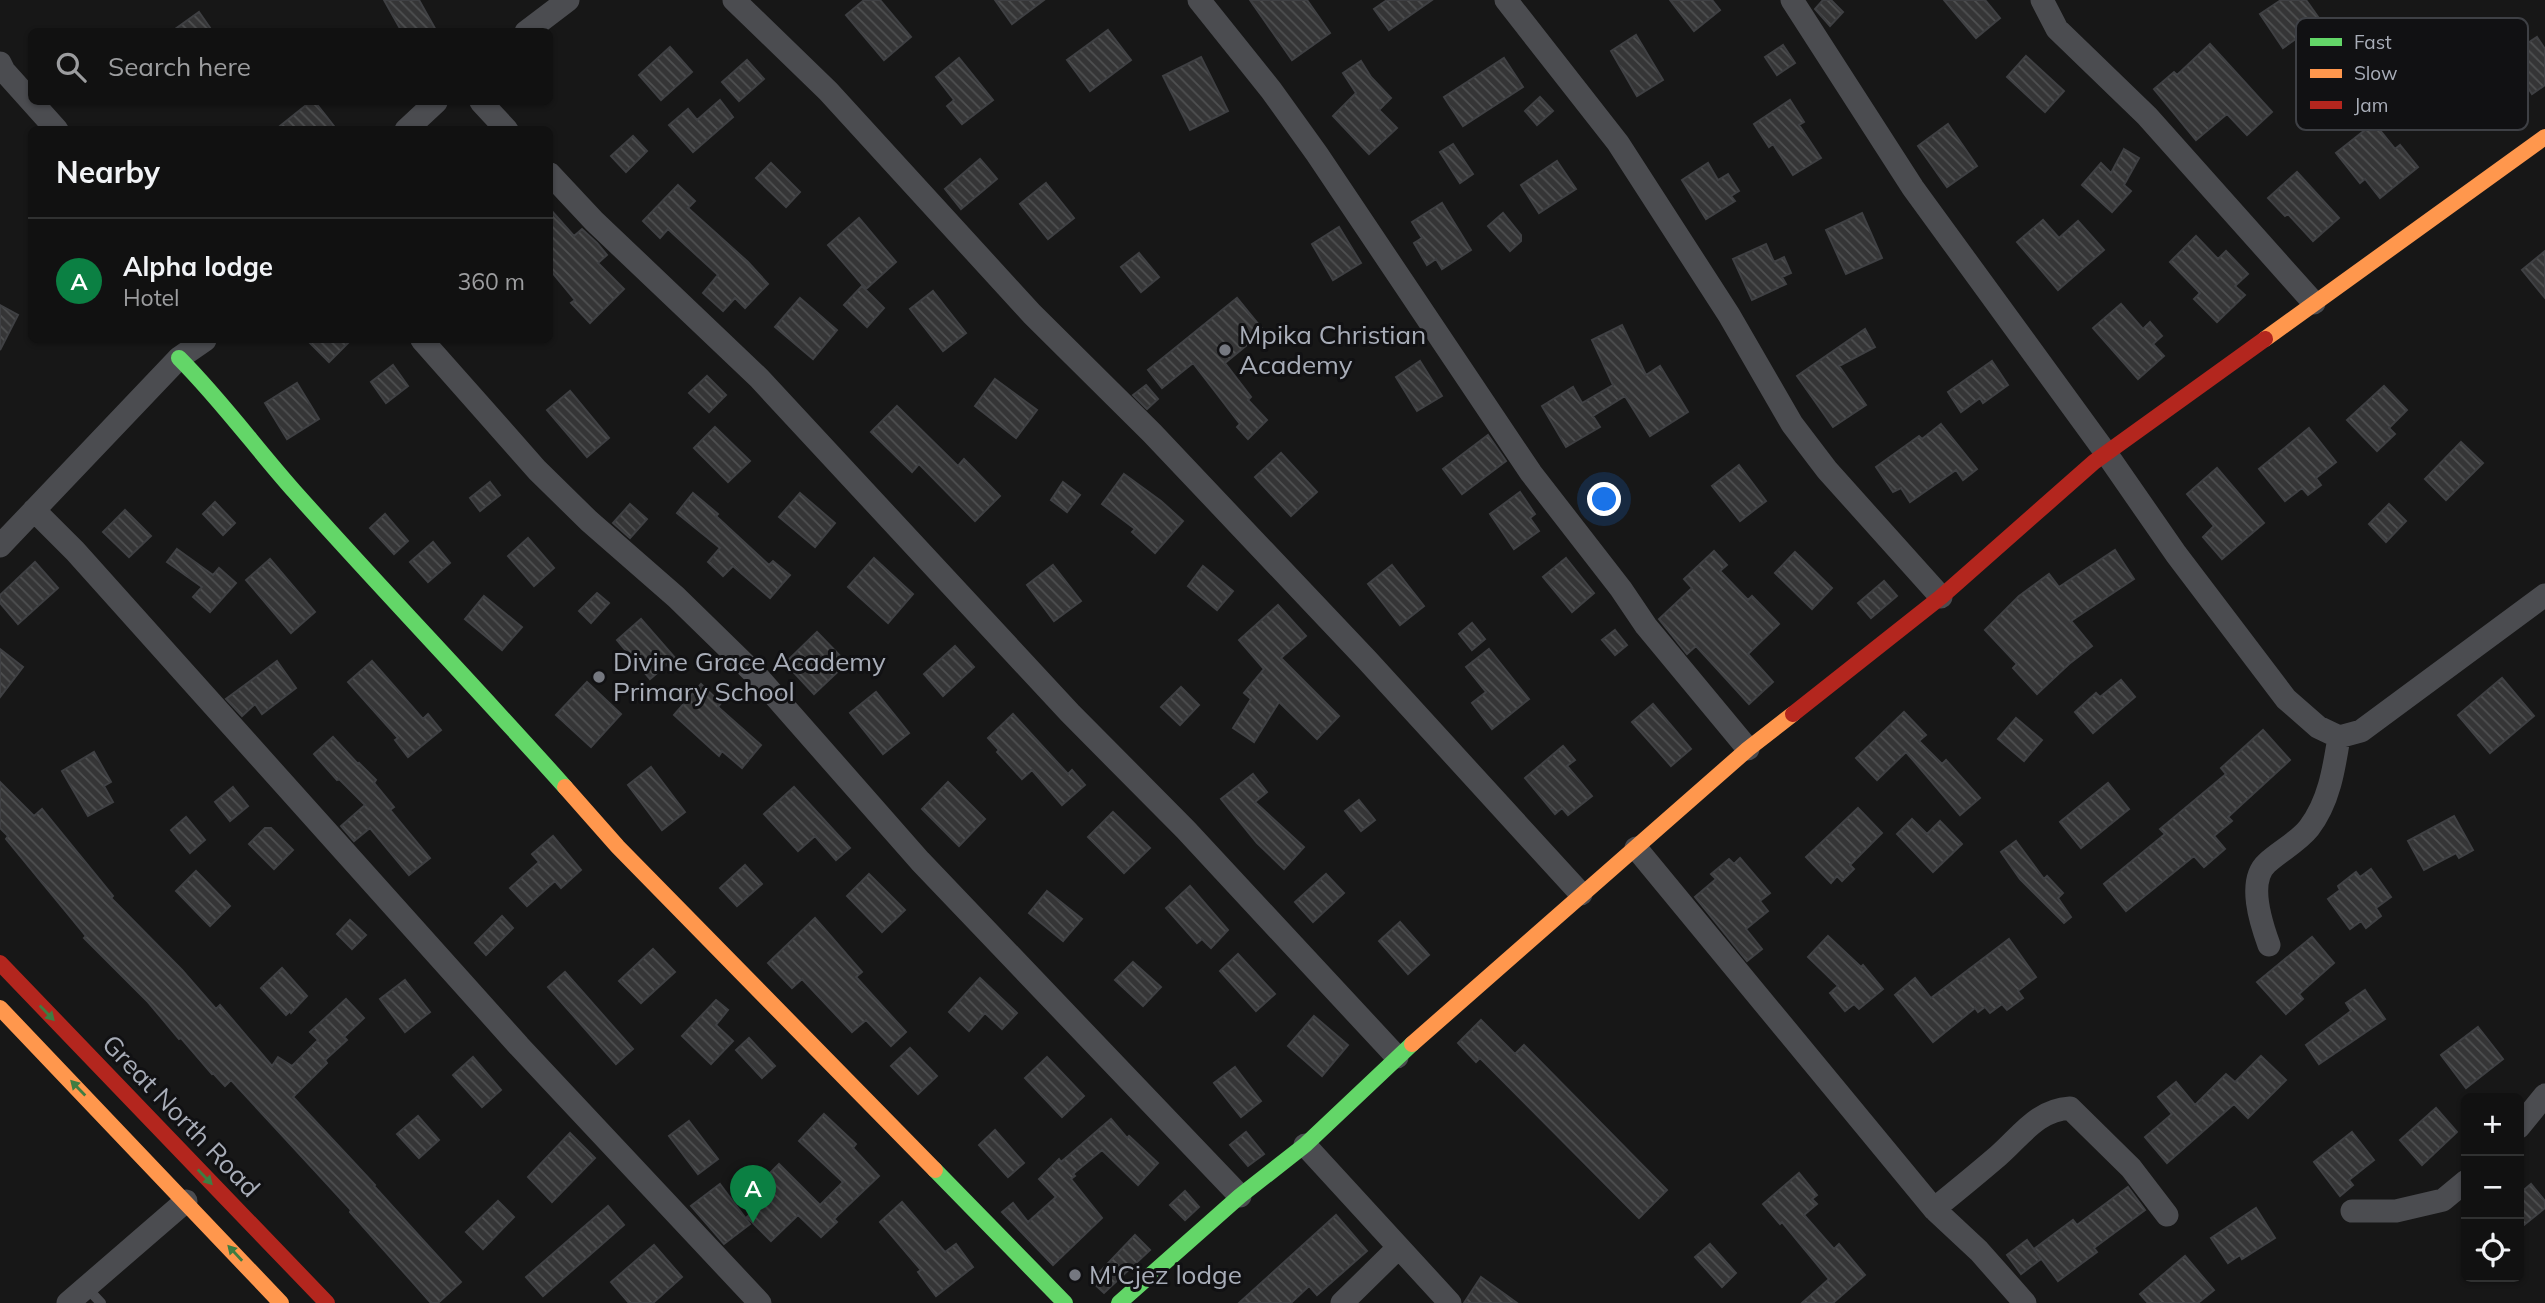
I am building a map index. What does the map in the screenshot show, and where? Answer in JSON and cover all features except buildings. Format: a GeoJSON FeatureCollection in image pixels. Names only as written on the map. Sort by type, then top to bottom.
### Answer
{"type":"FeatureCollection","features":[{"type":"Feature","properties":{"kind":"main road"},"geometry":{"type":"LineString","coordinates":[[1119,1303],[1240,1196],[1305,1145],[1397,1057],[1748,749],[1941,597],[2106,453],[2545,137]]}},
{"type":"Feature","properties":{"kind":"main road"},"geometry":{"type":"LineString","coordinates":[[179,358],[210,389],[293,489],[487,699],[618,847],[1065,1303]]}},
{"type":"Feature","properties":{"kind":"main road","name":"Great North Road"},"geometry":{"type":"LineString","coordinates":[[0,963],[327,1303]]}},
{"type":"Feature","properties":{"kind":"main road"},"geometry":{"type":"LineString","coordinates":[[0,1008],[280,1303]]}},
{"type":"Feature","properties":{"kind":"street"},"geometry":{"type":"LineString","coordinates":[[531,28],[568,0]]}},
{"type":"Feature","properties":{"kind":"street"},"geometry":{"type":"LineString","coordinates":[[734,0],[828,91],[1032,314],[1152,433],[1367,660],[1581,894]]}},
{"type":"Feature","properties":{"kind":"street"},"geometry":{"type":"LineString","coordinates":[[1199,0],[1271,90],[1317,154],[1531,473],[1621,589],[1646,626],[1748,749]]}},
{"type":"Feature","properties":{"kind":"street"},"geometry":{"type":"LineString","coordinates":[[1506,0],[1618,143],[1729,315],[1792,424],[1827,470],[1941,597]]}},
{"type":"Feature","properties":{"kind":"street"},"geometry":{"type":"LineString","coordinates":[[1792,0],[1913,188],[2176,554],[2286,699],[2318,727],[2339,737],[2361,731],[2545,595]]}},
{"type":"Feature","properties":{"kind":"street"},"geometry":{"type":"LineString","coordinates":[[2042,0],[2057,29],[2147,116],[2314,303]]}},
{"type":"Feature","properties":{"kind":"street"},"geometry":{"type":"LineString","coordinates":[[0,63],[28,98]]}},
{"type":"Feature","properties":{"kind":"street"},"geometry":{"type":"LineString","coordinates":[[35,105],[53,126]]}},
{"type":"Feature","properties":{"kind":"street"},"geometry":{"type":"LineString","coordinates":[[410,126],[433,105]]}},
{"type":"Feature","properties":{"kind":"street"},"geometry":{"type":"LineString","coordinates":[[484,105],[504,126]]}},
{"type":"Feature","properties":{"kind":"street"},"geometry":{"type":"LineString","coordinates":[[553,177],[594,221],[759,378],[1070,713],[1186,830],[1397,1057]]}},
{"type":"Feature","properties":{"kind":"street"},"geometry":{"type":"LineString","coordinates":[[0,546],[179,358],[201,343]]}},
{"type":"Feature","properties":{"kind":"street"},"geometry":{"type":"LineString","coordinates":[[425,343],[537,470],[589,521],[676,597],[759,678],[920,862],[1240,1196]]}},
{"type":"Feature","properties":{"kind":"street"},"geometry":{"type":"LineString","coordinates":[[34,510],[102,580],[519,1046],[760,1303]]}},
{"type":"Feature","properties":{"kind":"street"},"geometry":{"type":"LineString","coordinates":[[2269,945],[2262,926],[2257,879],[2264,865],[2307,830],[2320,809],[2333,778],[2339,737]]}},
{"type":"Feature","properties":{"kind":"street"},"geometry":{"type":"LineString","coordinates":[[1636,848],[1934,1209],[1979,1251],[2025,1303]]}},
{"type":"Feature","properties":{"kind":"street"},"geometry":{"type":"LineString","coordinates":[[1934,1209],[2040,1117],[2058,1109],[2070,1108],[2131,1168],[2167,1214]]}},
{"type":"Feature","properties":{"kind":"street"},"geometry":{"type":"LineString","coordinates":[[2524,1123],[2542,1108]]}},
{"type":"Feature","properties":{"kind":"street"},"geometry":{"type":"LineString","coordinates":[[1305,1145],[1450,1303]]}},
{"type":"Feature","properties":{"kind":"street"},"geometry":{"type":"LineString","coordinates":[[2352,1211],[2396,1211],[2443,1200],[2461,1185]]}},
{"type":"Feature","properties":{"kind":"street"},"geometry":{"type":"LineString","coordinates":[[68,1303],[93,1295],[186,1201]]}},
{"type":"Feature","properties":{"kind":"street"},"geometry":{"type":"LineString","coordinates":[[1342,1303],[1398,1248]]}},
{"type":"Feature","properties":{"kind":"traffic: fast"},"geometry":{"type":"LineString","coordinates":[[179,358],[328,528],[565,787]]}},
{"type":"Feature","properties":{"kind":"traffic: fast"},"geometry":{"type":"LineString","coordinates":[[1119,1303],[1240,1196],[1305,1145],[1412,1044]]}},
{"type":"Feature","properties":{"kind":"traffic: fast"},"geometry":{"type":"LineString","coordinates":[[935,1170],[1065,1303]]}},
{"type":"Feature","properties":{"kind":"traffic: slow"},"geometry":{"type":"LineString","coordinates":[[2265,339],[2545,137]]}},
{"type":"Feature","properties":{"kind":"traffic: slow"},"geometry":{"type":"LineString","coordinates":[[1412,1044],[1748,749],[1793,714]]}},
{"type":"Feature","properties":{"kind":"traffic: slow"},"geometry":{"type":"LineString","coordinates":[[565,787],[618,847],[935,1170]]}},
{"type":"Feature","properties":{"kind":"traffic: slow"},"geometry":{"type":"LineString","coordinates":[[0,1008],[281,1303]]}},
{"type":"Feature","properties":{"kind":"traffic: jam"},"geometry":{"type":"LineString","coordinates":[[1793,714],[1941,597],[2094,462],[2265,339]]}},
{"type":"Feature","properties":{"kind":"traffic: jam"},"geometry":{"type":"LineString","coordinates":[[0,963],[327,1303]]}},
{"type":"Feature","properties":{"kind":"place","name":"Mpika Christian Academy"},"geometry":{"type":"Point","coordinates":[1225,350]}},
{"type":"Feature","properties":{"kind":"place","name":"Divine Grace Academy Primary School"},"geometry":{"type":"Point","coordinates":[599,677]}},
{"type":"Feature","properties":{"kind":"place","name":"Alpha lodge"},"geometry":{"type":"Point","coordinates":[753,1223]}},
{"type":"Feature","properties":{"kind":"place","name":"M'Cjez lodge"},"geometry":{"type":"Point","coordinates":[1075,1275]}}]}
